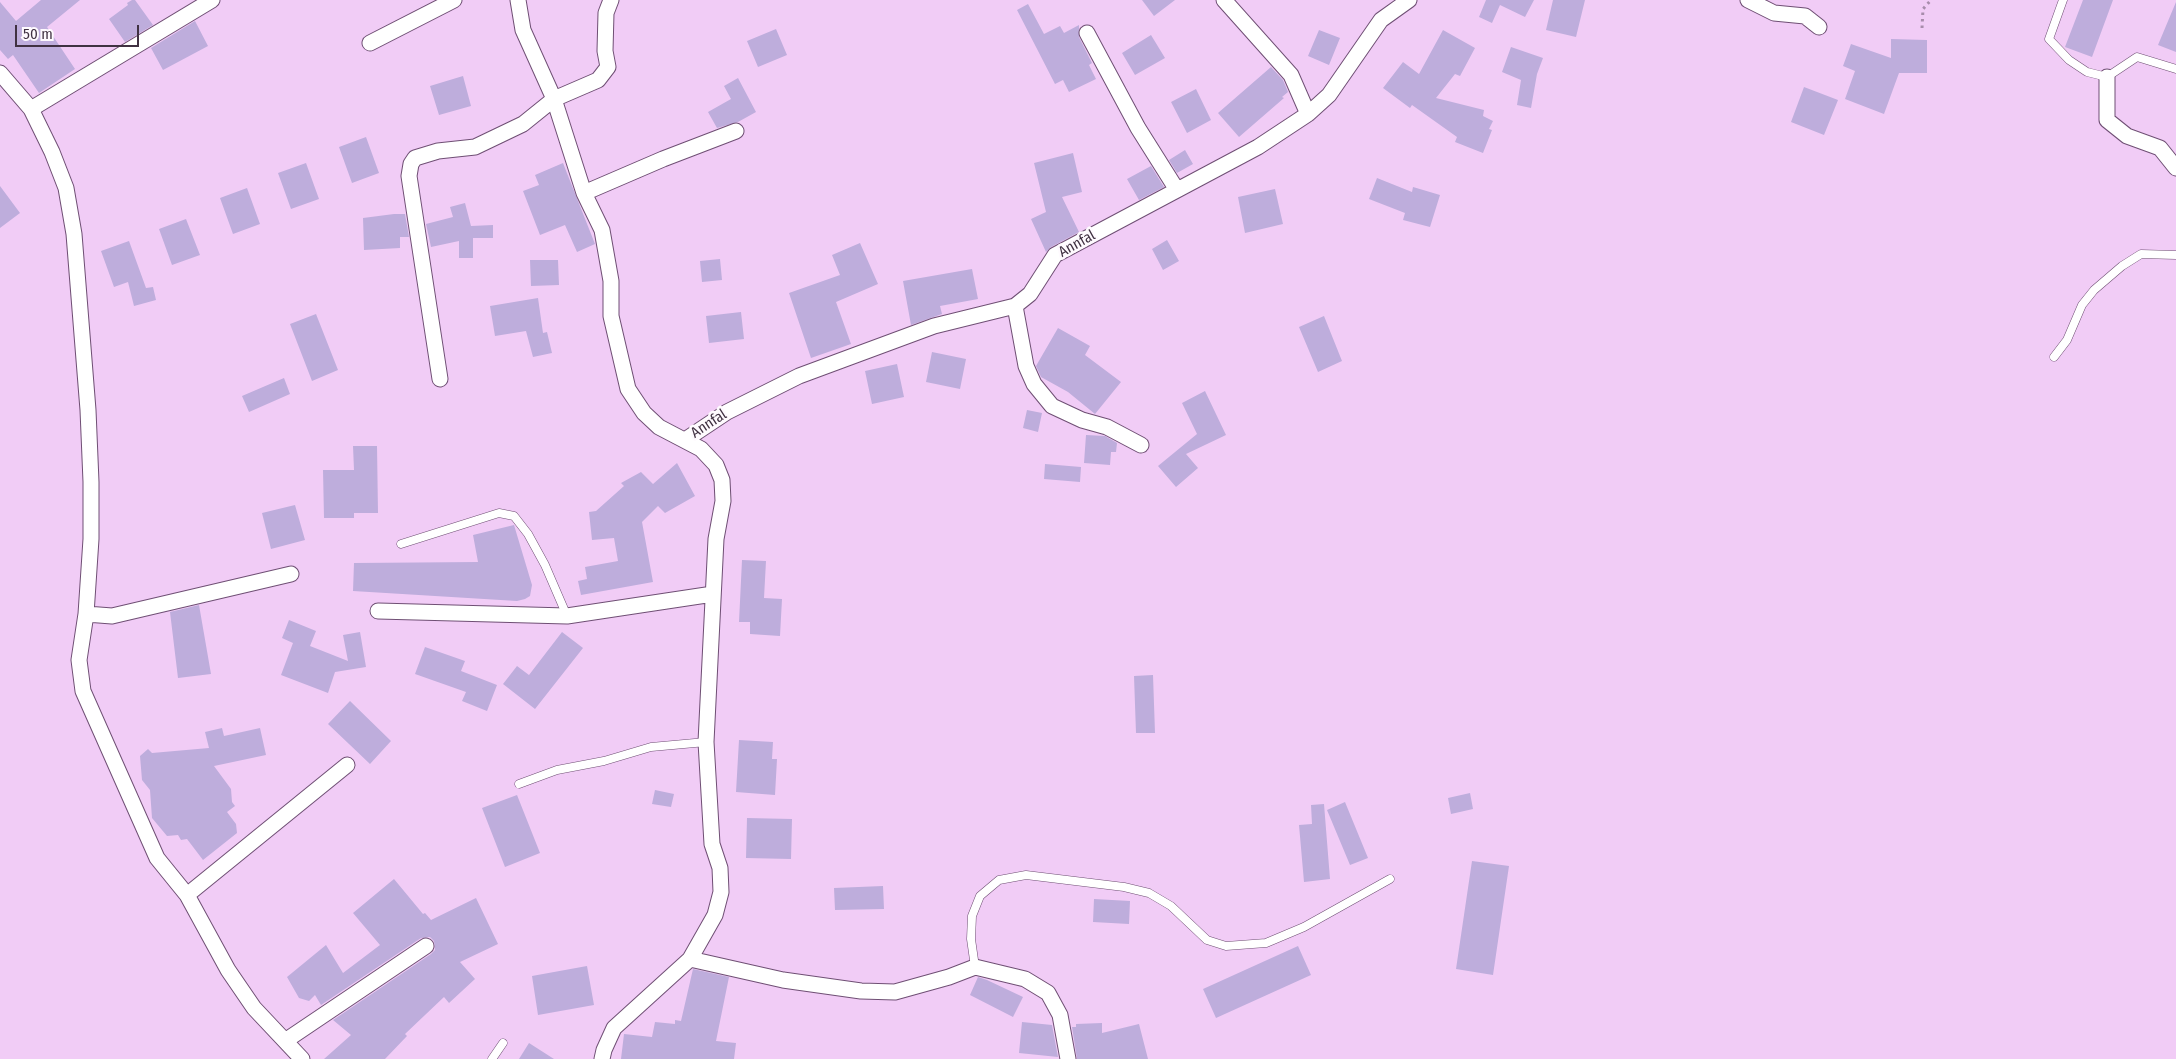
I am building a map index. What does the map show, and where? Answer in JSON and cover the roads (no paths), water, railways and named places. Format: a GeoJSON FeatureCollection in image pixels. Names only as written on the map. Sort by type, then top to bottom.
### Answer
{"type":"FeatureCollection","features":[{"type":"Feature","properties":{"kind":"street"},"geometry":{"type":"LineString","coordinates":[[31,109],[212,0]]}},
{"type":"Feature","properties":{"kind":"street"},"geometry":{"type":"LineString","coordinates":[[370,43],[454,0]]}},
{"type":"Feature","properties":{"kind":"street"},"geometry":{"type":"LineString","coordinates":[[518,0],[523,30],[554,99],[584,193],[602,230],[611,281],[611,316],[628,389],[644,413],[659,427],[701,449],[716,465],[722,480],[723,501],[716,539],[706,742],[712,844],[720,868],[721,892],[715,915],[690,959],[614,1028],[602,1059]]}},
{"type":"Feature","properties":{"kind":"street"},"geometry":{"type":"LineString","coordinates":[[440,379],[409,176],[411,164],[415,158],[438,151],[475,147],[523,124],[554,99],[598,80],[608,67],[605,51],[606,12],[611,0]]}},
{"type":"Feature","properties":{"kind":"street"},"geometry":{"type":"LineString","coordinates":[[1224,0],[1291,75],[1308,114]]}},
{"type":"Feature","properties":{"kind":"street","name":"Annfal"},"geometry":{"type":"LineString","coordinates":[[685,440],[727,412],[799,376],[934,326],[1015,306],[1030,294],[1055,255],[1258,147],[1308,114],[1330,96],[1381,20],[1409,0]]}},
{"type":"Feature","properties":{"kind":"street"},"geometry":{"type":"LineString","coordinates":[[1748,0],[1774,13],[1805,16],[1819,27]]}},
{"type":"Feature","properties":{"kind":"street"},"geometry":{"type":"LineString","coordinates":[[1087,33],[1138,128],[1178,190]]}},
{"type":"Feature","properties":{"kind":"street"},"geometry":{"type":"LineString","coordinates":[[0,73],[31,109],[52,152],[66,188],[74,234],[88,410],[91,482],[91,539],[86,614],[79,660],[83,691],[157,858],[187,894],[228,970],[254,1008],[302,1059]]}},
{"type":"Feature","properties":{"kind":"street"},"geometry":{"type":"LineString","coordinates":[[2107,77],[2107,120],[2127,136],[2160,148],[2176,168]]}},
{"type":"Feature","properties":{"kind":"street"},"geometry":{"type":"LineString","coordinates":[[584,193],[663,158],[736,131]]}},
{"type":"Feature","properties":{"kind":"street"},"geometry":{"type":"LineString","coordinates":[[1015,306],[1026,366],[1034,384],[1052,406],[1082,420],[1107,427],[1141,445]]}},
{"type":"Feature","properties":{"kind":"street"},"geometry":{"type":"LineString","coordinates":[[86,614],[112,616],[291,574]]}},
{"type":"Feature","properties":{"kind":"street"},"geometry":{"type":"LineString","coordinates":[[378,611],[567,616],[713,594]]}},
{"type":"Feature","properties":{"kind":"street"},"geometry":{"type":"LineString","coordinates":[[187,894],[347,765]]}},
{"type":"Feature","properties":{"kind":"street"},"geometry":{"type":"LineString","coordinates":[[285,1041],[426,946]]}},
{"type":"Feature","properties":{"kind":"street"},"geometry":{"type":"LineString","coordinates":[[690,959],[783,980],[861,991],[895,992],[949,977],[974,967],[1025,979],[1048,993],[1060,1015],[1068,1059]]}},
{"type":"Feature","properties":{"kind":"lane"},"geometry":{"type":"LineString","coordinates":[[2063,0],[2049,39],[2069,60],[2087,72],[2107,77],[2137,57],[2176,70]]}},
{"type":"Feature","properties":{"kind":"lane"},"geometry":{"type":"LineString","coordinates":[[2054,357],[2067,340],[2082,304],[2101,284],[2141,254],[2176,255]]}},
{"type":"Feature","properties":{"kind":"lane"},"geometry":{"type":"LineString","coordinates":[[400,544],[500,513],[514,516],[528,534],[545,565],[567,616]]}},
{"type":"Feature","properties":{"kind":"lane"},"geometry":{"type":"LineString","coordinates":[[519,784],[557,770],[604,761],[651,747],[706,742]]}},
{"type":"Feature","properties":{"kind":"lane"},"geometry":{"type":"LineString","coordinates":[[974,967],[971,939],[972,916],[980,896],[999,880],[1026,875],[1070,882],[1124,886],[1149,893],[1170,906],[1207,940],[1226,946],[1266,943],[1304,927],[1390,880]]}},
{"type":"Feature","properties":{"kind":"lane"},"geometry":{"type":"LineString","coordinates":[[492,1059],[503,1043]]}}]}
